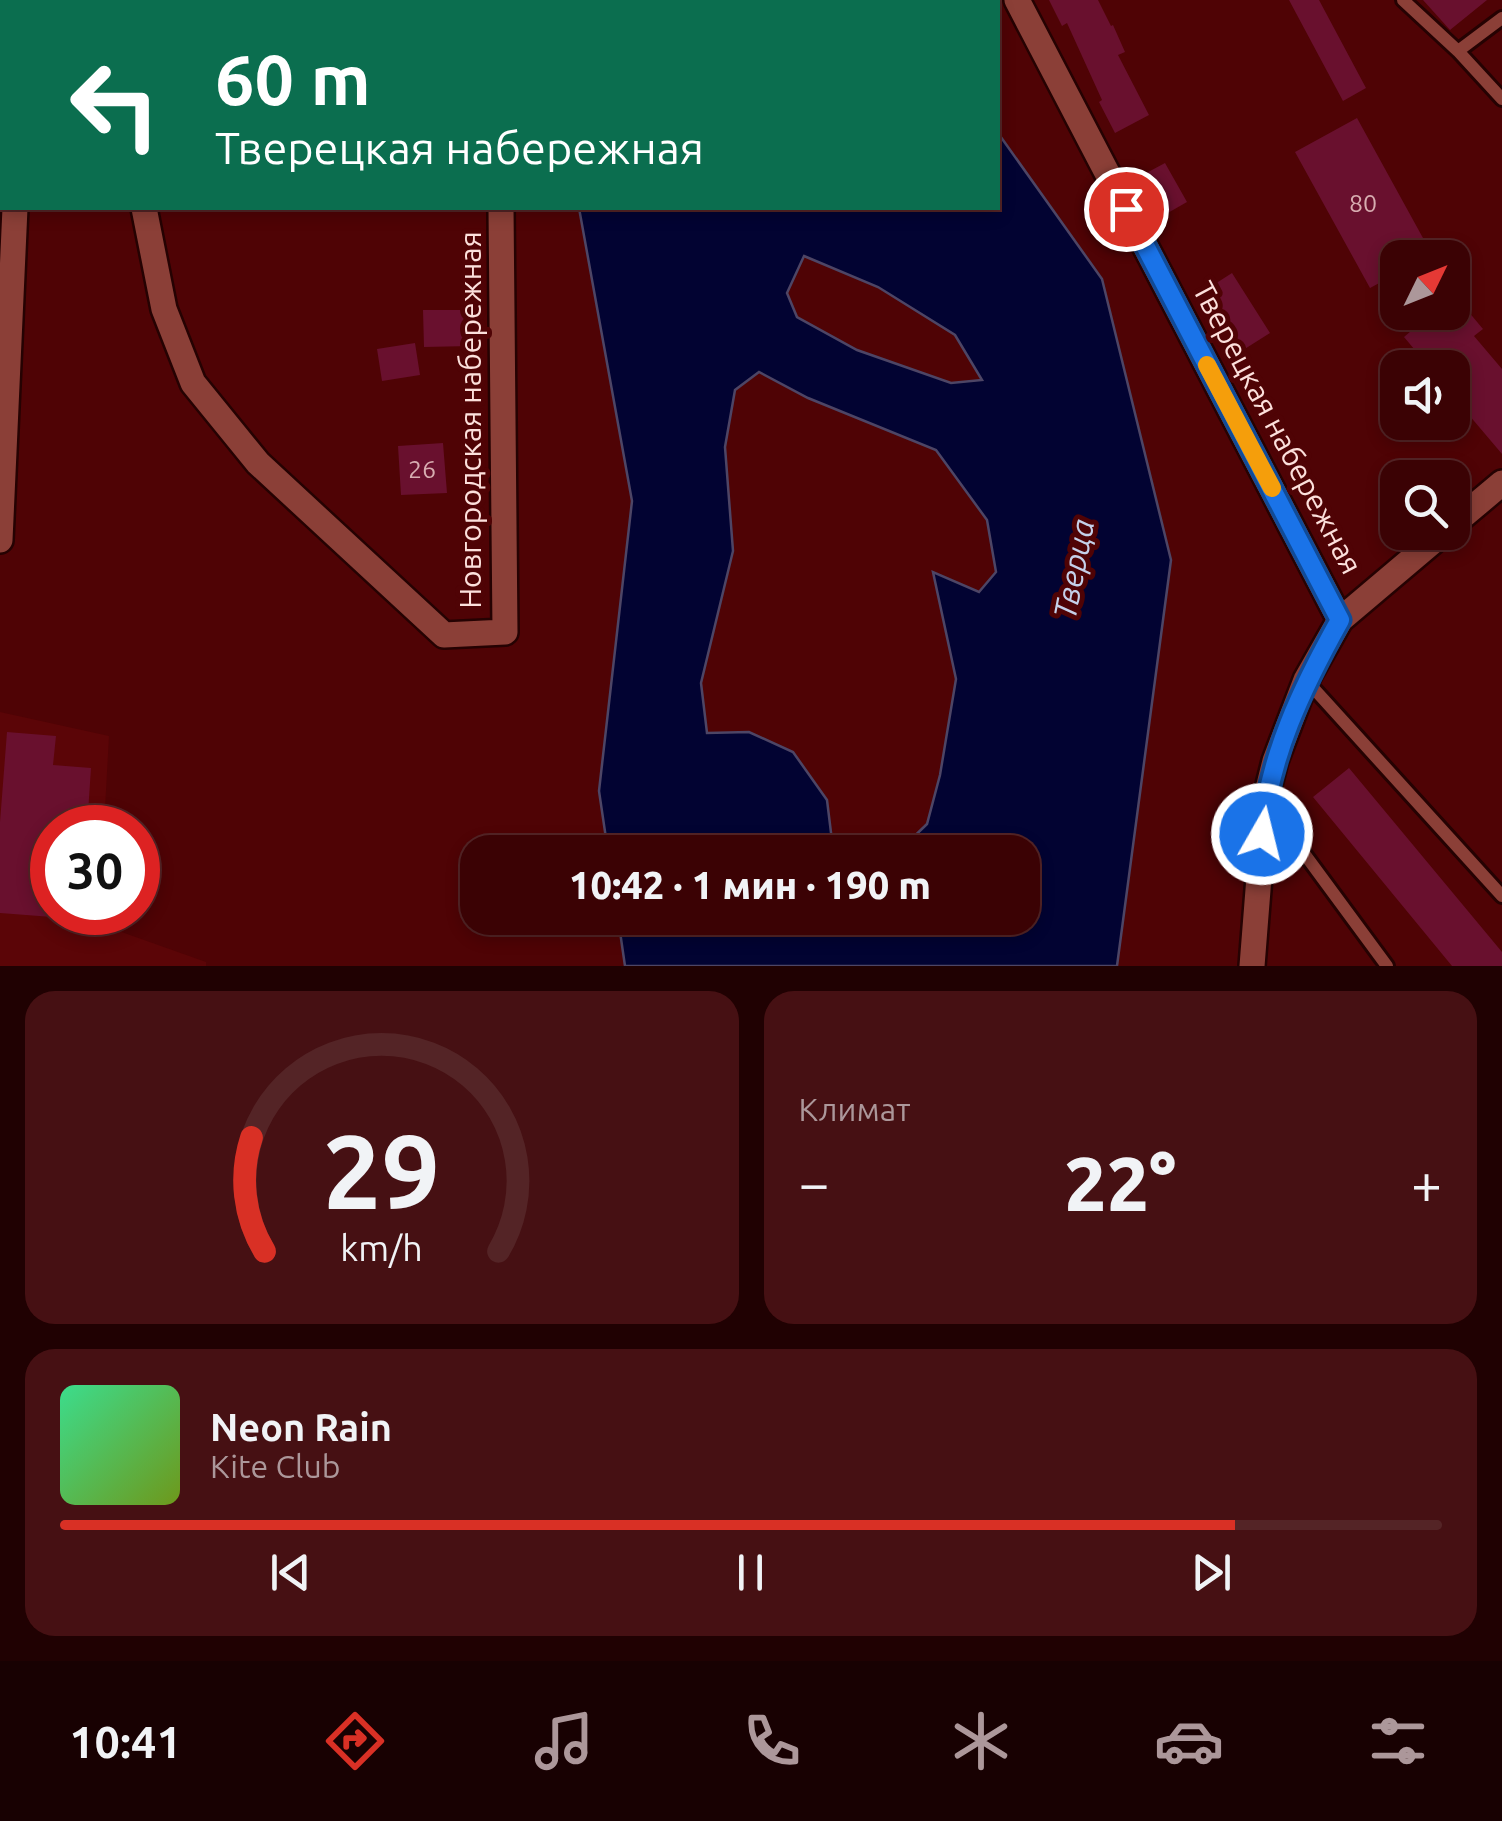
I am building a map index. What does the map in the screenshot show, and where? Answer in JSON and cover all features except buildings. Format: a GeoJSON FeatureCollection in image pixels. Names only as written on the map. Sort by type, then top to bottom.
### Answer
{"type":"FeatureCollection","features":[{"type":"Feature","properties":{"kind":"street","name":"Тверецкая набережная"},"geometry":{"type":"LineString","coordinates":[[1017,0],[1340,620]]}},
{"type":"Feature","properties":{"kind":"street"},"geometry":{"type":"LineString","coordinates":[[0,540],[4,349],[14,210]]}},
{"type":"Feature","properties":{"kind":"street","name":"Новгородская набережная"},"geometry":{"type":"LineString","coordinates":[[144,210],[164,309],[192,383],[258,463],[444,634],[505,632],[501,210]]}},
{"type":"Feature","properties":{"kind":"street"},"geometry":{"type":"LineString","coordinates":[[1470,510],[1502,482]]}},
{"type":"Feature","properties":{"kind":"street"},"geometry":{"type":"LineString","coordinates":[[1252,966],[1265,801],[1274,761],[1306,680],[1340,620],[1423,550]]}},
{"type":"Feature","properties":{"kind":"lane"},"geometry":{"type":"LineString","coordinates":[[1403,0],[1458,51],[1502,100]]}},
{"type":"Feature","properties":{"kind":"lane"},"geometry":{"type":"LineString","coordinates":[[1458,51],[1502,18]]}},
{"type":"Feature","properties":{"kind":"lane"},"geometry":{"type":"LineString","coordinates":[[1306,680],[1502,896]]}},
{"type":"Feature","properties":{"kind":"lane"},"geometry":{"type":"LineString","coordinates":[[1265,801],[1385,964]]}},
{"type":"Feature","properties":{"kind":"shaded area"},"geometry":{"type":"Polygon","coordinates":[[[0,712],[109,736],[105,805],[30,805],[30,935],[130,935],[206,962],[206,966],[0,966],[0,712]]]}},
{"type":"Feature","properties":{"kind":"water","name":"Тверца"},"geometry":{"type":"Polygon","coordinates":[[[1000,136],[1102,279],[1171,560],[1117,966],[625,966],[620,935],[1040,935],[1040,835],[916,835],[927,824],[940,775],[956,679],[933,572],[979,592],[996,572],[987,520],[936,450],[808,398],[759,372],[735,390],[725,447],[733,551],[701,683],[707,733],[749,732],[793,752],[827,800],[831,835],[605,835],[599,791],[632,501],[579,210],[1000,210],[1000,136]],[[804,256],[787,293],[797,317],[857,350],[951,383],[982,380],[955,335],[878,287],[804,256]]]}},
{"type":"Feature","properties":{"kind":"slow traffic"},"geometry":{"type":"LineString","coordinates":[[1207,365],[1272,488]]}},
{"type":"Feature","properties":{"kind":"route"},"geometry":{"type":"LineString","coordinates":[[1126,209],[1340,620],[1306,680],[1274,761],[1262,834]]}}]}
